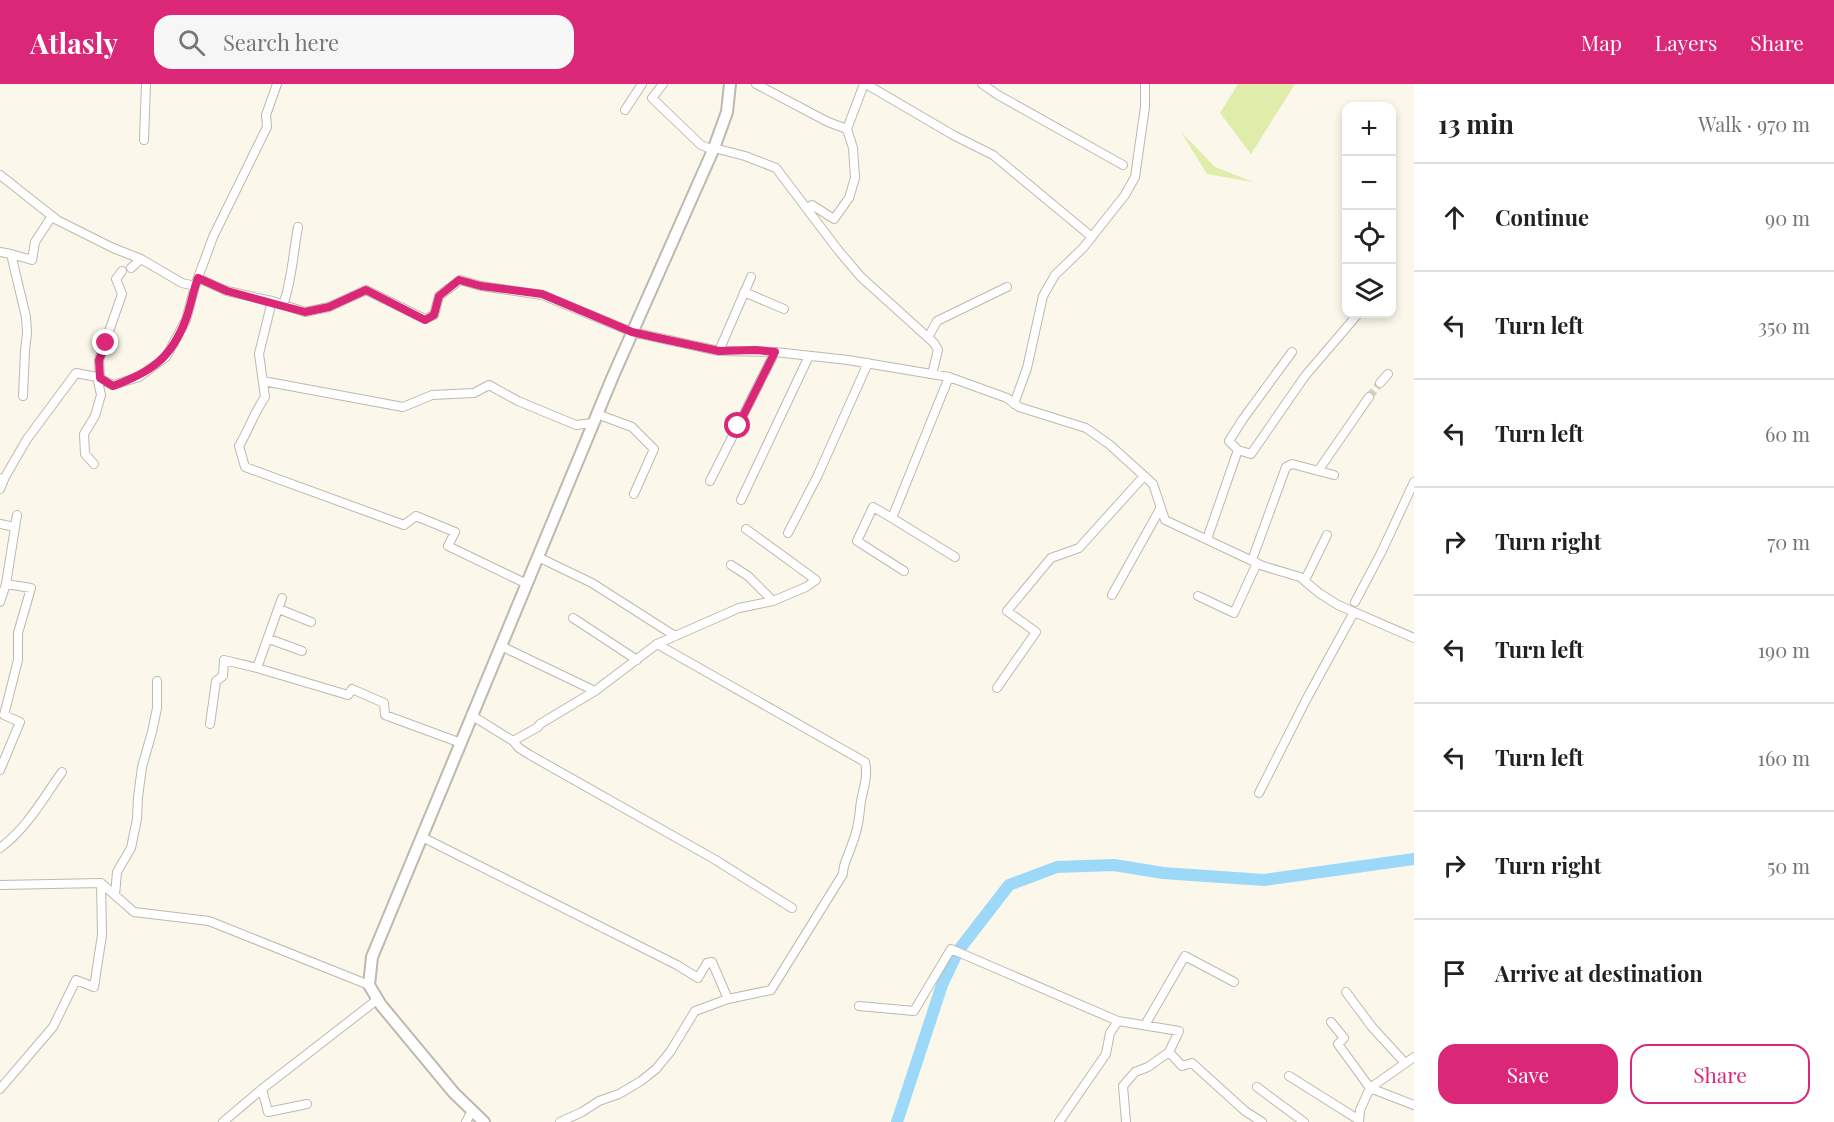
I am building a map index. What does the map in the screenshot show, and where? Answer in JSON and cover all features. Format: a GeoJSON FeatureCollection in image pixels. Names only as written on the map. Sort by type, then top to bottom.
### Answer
{"type":"FeatureCollection","features":[{"type":"Feature","properties":{"kind":"main road"},"geometry":{"type":"LineString","coordinates":[[484,1122],[454,1093],[378,999],[369,985],[372,957],[595,419],[713,149],[727,112],[730,84]]}},
{"type":"Feature","properties":{"kind":"street"},"geometry":{"type":"LineString","coordinates":[[144,140],[146,84]]}},
{"type":"Feature","properties":{"kind":"street"},"geometry":{"type":"LineString","coordinates":[[0,489],[3,478],[27,439],[76,373],[98,377],[113,386],[139,377],[166,357],[186,320],[195,286],[213,237],[267,127],[266,115],[277,84]]}},
{"type":"Feature","properties":{"kind":"street"},"geometry":{"type":"LineString","coordinates":[[625,110],[642,84]]}},
{"type":"Feature","properties":{"kind":"street"},"geometry":{"type":"LineString","coordinates":[[663,84],[652,98],[700,145],[745,156],[776,168],[861,277],[929,336],[938,350],[932,374]]}},
{"type":"Feature","properties":{"kind":"street"},"geometry":{"type":"LineString","coordinates":[[756,84],[828,122],[847,129]]}},
{"type":"Feature","properties":{"kind":"street"},"geometry":{"type":"LineString","coordinates":[[807,209],[812,205],[834,219],[849,198],[855,178],[853,148],[847,129],[865,84],[953,135],[993,155],[1092,237]]}},
{"type":"Feature","properties":{"kind":"street"},"geometry":{"type":"LineString","coordinates":[[982,84],[998,96],[1123,165]]}},
{"type":"Feature","properties":{"kind":"street"},"geometry":{"type":"LineString","coordinates":[[1014,404],[1027,368],[1043,296],[1055,274],[1083,248],[1125,195],[1135,177],[1145,84]]}},
{"type":"Feature","properties":{"kind":"street"},"geometry":{"type":"LineString","coordinates":[[0,175],[52,216],[113,248],[141,259],[182,283],[195,286]]}},
{"type":"Feature","properties":{"kind":"street"},"geometry":{"type":"LineString","coordinates":[[0,252],[32,260],[35,242],[52,216]]}},
{"type":"Feature","properties":{"kind":"street"},"geometry":{"type":"LineString","coordinates":[[283,305],[289,289],[289,274],[298,227]]}},
{"type":"Feature","properties":{"kind":"street"},"geometry":{"type":"LineString","coordinates":[[11,254],[26,317],[23,396]]}},
{"type":"Feature","properties":{"kind":"street"},"geometry":{"type":"LineString","coordinates":[[131,268],[141,259]]}},
{"type":"Feature","properties":{"kind":"street"},"geometry":{"type":"LineString","coordinates":[[94,464],[85,454],[84,434],[94,416],[101,395],[98,377],[99,360],[122,294],[116,279],[122,271]]}},
{"type":"Feature","properties":{"kind":"street"},"geometry":{"type":"LineString","coordinates":[[719,351],[751,277]]}},
{"type":"Feature","properties":{"kind":"street"},"geometry":{"type":"LineString","coordinates":[[198,278],[227,291],[272,301],[305,312],[329,307],[366,290],[425,320],[434,315],[439,296],[459,280],[481,286],[542,294],[632,332],[719,351],[775,352],[868,363],[949,377],[1007,398],[1014,404],[1086,428],[1110,445],[1153,484],[1165,520],[1254,561],[1305,580],[1319,593],[1338,605],[1414,637]]}},
{"type":"Feature","properties":{"kind":"street"},"geometry":{"type":"LineString","coordinates":[[929,336],[937,321],[1007,287]]}},
{"type":"Feature","properties":{"kind":"street"},"geometry":{"type":"LineString","coordinates":[[744,292],[784,309]]}},
{"type":"Feature","properties":{"kind":"street"},"geometry":{"type":"LineString","coordinates":[[272,301],[259,354],[265,398],[253,415],[249,430],[239,446],[245,467],[404,525],[416,516],[455,532],[448,546],[527,584]]}},
{"type":"Feature","properties":{"kind":"street"},"geometry":{"type":"LineString","coordinates":[[1292,352],[1229,441],[1238,450],[1251,454],[1305,376],[1355,318]]}},
{"type":"Feature","properties":{"kind":"street"},"geometry":{"type":"LineString","coordinates":[[710,482],[775,352]]}},
{"type":"Feature","properties":{"kind":"street"},"geometry":{"type":"LineString","coordinates":[[741,500],[809,356]]}},
{"type":"Feature","properties":{"kind":"street"},"geometry":{"type":"LineString","coordinates":[[789,533],[834,441],[868,363]]}},
{"type":"Feature","properties":{"kind":"street"},"geometry":{"type":"LineString","coordinates":[[1380,383],[1388,374]]}},
{"type":"Feature","properties":{"kind":"street"},"geometry":{"type":"LineString","coordinates":[[892,518],[949,377]]}},
{"type":"Feature","properties":{"kind":"street"},"geometry":{"type":"LineString","coordinates":[[263,381],[403,407],[432,395],[474,393],[489,385],[518,401],[576,425],[595,419],[632,427],[654,448],[634,494]]}},
{"type":"Feature","properties":{"kind":"street"},"geometry":{"type":"LineString","coordinates":[[1318,471],[1369,397]]}},
{"type":"Feature","properties":{"kind":"street"},"geometry":{"type":"LineString","coordinates":[[1207,539],[1238,450]]}},
{"type":"Feature","properties":{"kind":"street"},"geometry":{"type":"LineString","coordinates":[[1198,597],[1234,613],[1286,467],[1292,464],[1334,475]]}},
{"type":"Feature","properties":{"kind":"street"},"geometry":{"type":"LineString","coordinates":[[997,688],[1036,632],[1007,611],[1051,558],[1079,548],[1144,476]]}},
{"type":"Feature","properties":{"kind":"street"},"geometry":{"type":"LineString","coordinates":[[1355,602],[1414,482]]}},
{"type":"Feature","properties":{"kind":"street"},"geometry":{"type":"LineString","coordinates":[[904,571],[857,541],[873,507],[955,557]]}},
{"type":"Feature","properties":{"kind":"street"},"geometry":{"type":"LineString","coordinates":[[1112,595],[1160,509]]}},
{"type":"Feature","properties":{"kind":"street"},"geometry":{"type":"LineString","coordinates":[[0,602],[6,584],[17,516]]}},
{"type":"Feature","properties":{"kind":"street"},"geometry":{"type":"LineString","coordinates":[[0,524],[15,527]]}},
{"type":"Feature","properties":{"kind":"street"},"geometry":{"type":"LineString","coordinates":[[513,741],[538,728],[540,724],[595,691],[657,644],[739,608],[773,601],[801,590],[816,580],[746,530]]}},
{"type":"Feature","properties":{"kind":"street"},"geometry":{"type":"LineString","coordinates":[[1305,580],[1327,535]]}},
{"type":"Feature","properties":{"kind":"street"},"geometry":{"type":"LineString","coordinates":[[538,557],[592,583],[675,636]]}},
{"type":"Feature","properties":{"kind":"street"},"geometry":{"type":"LineString","coordinates":[[731,565],[748,576],[773,601]]}},
{"type":"Feature","properties":{"kind":"street"},"geometry":{"type":"LineString","coordinates":[[0,770],[20,722],[4,715],[18,660],[18,633],[31,588],[6,584]]}},
{"type":"Feature","properties":{"kind":"street"},"geometry":{"type":"LineString","coordinates":[[258,668],[282,598]]}},
{"type":"Feature","properties":{"kind":"street"},"geometry":{"type":"LineString","coordinates":[[279,609],[311,622]]}},
{"type":"Feature","properties":{"kind":"street"},"geometry":{"type":"LineString","coordinates":[[1259,793],[1305,700],[1354,612]]}},
{"type":"Feature","properties":{"kind":"street"},"geometry":{"type":"LineString","coordinates":[[573,618],[637,660]]}},
{"type":"Feature","properties":{"kind":"street"},"geometry":{"type":"LineString","coordinates":[[268,639],[302,651]]}},
{"type":"Feature","properties":{"kind":"street"},"geometry":{"type":"LineString","coordinates":[[560,1122],[599,1101],[620,1094],[656,1070],[695,1011],[728,999],[771,990],[843,874],[843,864],[858,824],[868,774],[865,762],[657,644]]}},
{"type":"Feature","properties":{"kind":"street"},"geometry":{"type":"LineString","coordinates":[[501,645],[595,691]]}},
{"type":"Feature","properties":{"kind":"street"},"geometry":{"type":"LineString","coordinates":[[210,724],[216,681],[223,676],[224,660],[348,694],[352,689],[384,703],[385,714],[461,743]]}},
{"type":"Feature","properties":{"kind":"street"},"geometry":{"type":"LineString","coordinates":[[115,895],[117,872],[130,848],[137,819],[142,767],[157,708],[157,681]]}},
{"type":"Feature","properties":{"kind":"street"},"geometry":{"type":"LineString","coordinates":[[471,715],[513,741],[530,755],[714,859],[792,908]]}},
{"type":"Feature","properties":{"kind":"street"},"geometry":{"type":"LineString","coordinates":[[0,848],[14,838],[33,816],[62,772]]}},
{"type":"Feature","properties":{"kind":"street"},"geometry":{"type":"LineString","coordinates":[[422,837],[677,965],[698,978],[707,963],[712,962],[728,999]]}},
{"type":"Feature","properties":{"kind":"street"},"geometry":{"type":"LineString","coordinates":[[0,1089],[53,1028],[76,980],[94,987],[102,935],[101,883]]}},
{"type":"Feature","properties":{"kind":"street"},"geometry":{"type":"LineString","coordinates":[[0,885],[101,883],[134,912],[209,921],[369,985]]}},
{"type":"Feature","properties":{"kind":"street"},"geometry":{"type":"LineString","coordinates":[[859,1006],[914,1011],[951,949],[1118,1021],[1179,1031],[1169,1052],[1148,1067],[1135,1072],[1123,1086],[1126,1122]]}},
{"type":"Feature","properties":{"kind":"street"},"geometry":{"type":"LineString","coordinates":[[1145,1025],[1185,956],[1234,982]]}},
{"type":"Feature","properties":{"kind":"street"},"geometry":{"type":"LineString","coordinates":[[1346,992],[1372,1028],[1405,1063]]}},
{"type":"Feature","properties":{"kind":"street"},"geometry":{"type":"LineString","coordinates":[[223,1122],[378,999]]}},
{"type":"Feature","properties":{"kind":"street"},"geometry":{"type":"LineString","coordinates":[[1059,1122],[1106,1054],[1110,1033],[1118,1021]]}},
{"type":"Feature","properties":{"kind":"street"},"geometry":{"type":"LineString","coordinates":[[1331,1022],[1344,1038],[1338,1044],[1370,1088],[1414,1106]]}},
{"type":"Feature","properties":{"kind":"street"},"geometry":{"type":"LineString","coordinates":[[1169,1052],[1182,1066],[1192,1063],[1245,1111],[1262,1122]]}},
{"type":"Feature","properties":{"kind":"street"},"geometry":{"type":"LineString","coordinates":[[1288,1076],[1359,1121],[1360,1110],[1370,1088],[1414,1057]]}},
{"type":"Feature","properties":{"kind":"street"},"geometry":{"type":"LineString","coordinates":[[1257,1087],[1304,1122]]}},
{"type":"Feature","properties":{"kind":"street"},"geometry":{"type":"LineString","coordinates":[[262,1089],[268,1112],[308,1104]]}},
{"type":"Feature","properties":{"kind":"street"},"geometry":{"type":"LineString","coordinates":[[466,1122],[472,1111]]}},
{"type":"Feature","properties":{"kind":"green space"},"geometry":{"type":"Polygon","coordinates":[[[1238,84],[1295,84],[1251,154],[1220,113],[1238,84]]]}},
{"type":"Feature","properties":{"kind":"green space"},"geometry":{"type":"Polygon","coordinates":[[[1181,132],[1215,167],[1253,182],[1207,174],[1181,132]]]}},
{"type":"Feature","properties":{"kind":"waterway"},"geometry":{"type":"LineString","coordinates":[[897,1122],[942,985],[958,951],[1009,885],[1057,867],[1114,865],[1163,873],[1264,880],[1414,859]]}},
{"type":"Feature","properties":{"kind":"tunnel"},"geometry":{"type":"LineString","coordinates":[[1369,397],[1380,383]]}},
{"type":"Feature","properties":{"kind":"route"},"geometry":{"type":"LineString","coordinates":[[106,343],[99,360],[100,378],[113,386],[139,377],[166,357],[186,320],[198,278],[227,291],[272,301],[305,312],[329,307],[366,290],[425,320],[434,315],[439,296],[459,280],[481,286],[542,294],[632,332],[719,351],[775,352],[738,426]]}}]}
